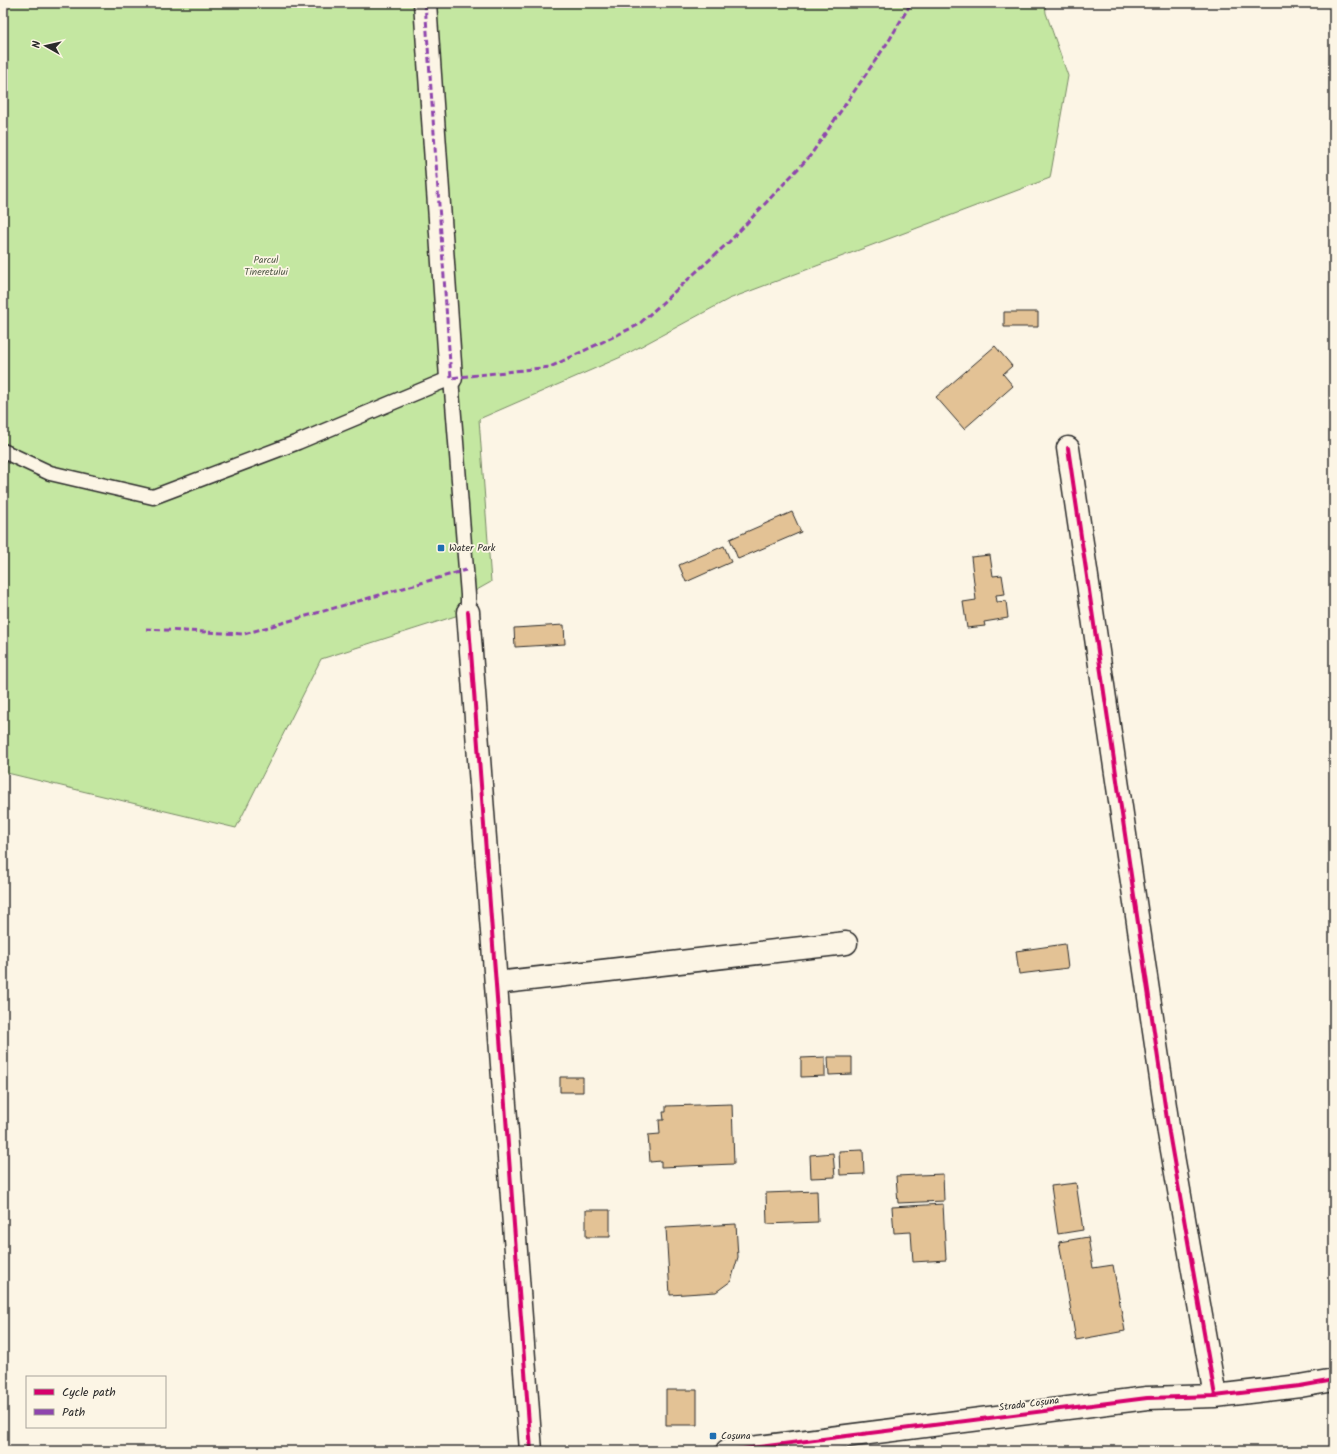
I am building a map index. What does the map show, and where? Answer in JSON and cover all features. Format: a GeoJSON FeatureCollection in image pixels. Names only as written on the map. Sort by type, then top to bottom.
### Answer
{"type":"FeatureCollection","features":[{"type":"Feature","properties":{"kind":"street"},"geometry":{"type":"LineString","coordinates":[[425,3],[451,378]]}},
{"type":"Feature","properties":{"kind":"street"},"geometry":{"type":"LineString","coordinates":[[1068,448],[1169,1133],[1215,1396]]}},
{"type":"Feature","properties":{"kind":"street"},"geometry":{"type":"LineString","coordinates":[[468,612],[531,1451]]}},
{"type":"Feature","properties":{"kind":"street"},"geometry":{"type":"LineString","coordinates":[[496,983],[846,943]]}},
{"type":"Feature","properties":{"kind":"street","name":"Strada Coșuna"},"geometry":{"type":"LineString","coordinates":[[727,1451],[1147,1398],[1215,1396],[1300,1386],[1334,1380]]}},
{"type":"Feature","properties":{"kind":"lane"},"geometry":{"type":"LineString","coordinates":[[3,451],[50,474],[153,497],[298,442],[451,378],[468,612]]}},
{"type":"Feature","properties":{"kind":"green space","name":"Parcul Tineretului"},"geometry":{"type":"Polygon","coordinates":[[[3,3],[1045,3],[1046,13],[1068,76],[1050,178],[729,299],[621,357],[479,419],[491,582],[468,595],[468,612],[321,659],[236,828],[3,772],[3,3]]]}},
{"type":"Feature","properties":{"kind":"building"},"geometry":{"type":"Polygon","coordinates":[[[1004,312],[1038,312],[1038,327],[1004,327],[1004,312]]]}},
{"type":"Feature","properties":{"kind":"building"},"geometry":{"type":"Polygon","coordinates":[[[995,346],[1012,366],[1003,374],[1013,386],[964,429],[936,397],[995,346]]]}},
{"type":"Feature","properties":{"kind":"building"},"geometry":{"type":"Polygon","coordinates":[[[792,512],[801,532],[738,559],[730,539],[792,512]]]}},
{"type":"Feature","properties":{"kind":"building"},"geometry":{"type":"Polygon","coordinates":[[[724,546],[731,562],[686,582],[679,565],[724,546]]]}},
{"type":"Feature","properties":{"kind":"building"},"geometry":{"type":"Polygon","coordinates":[[[990,555],[993,576],[1002,575],[1005,594],[996,595],[997,602],[1006,601],[1008,618],[984,622],[985,626],[967,628],[963,602],[976,600],[971,557],[990,555]]]}},
{"type":"Feature","properties":{"kind":"building"},"geometry":{"type":"Polygon","coordinates":[[[564,625],[565,644],[515,647],[514,628],[564,625]]]}},
{"type":"Feature","properties":{"kind":"building"},"geometry":{"type":"Polygon","coordinates":[[[1065,944],[1068,968],[1019,974],[1016,951],[1065,944]]]}},
{"type":"Feature","properties":{"kind":"building"},"geometry":{"type":"Polygon","coordinates":[[[825,1057],[825,1076],[801,1077],[801,1058],[825,1057]]]}},
{"type":"Feature","properties":{"kind":"building"},"geometry":{"type":"Polygon","coordinates":[[[828,1057],[852,1057],[852,1074],[829,1075],[828,1057]]]}},
{"type":"Feature","properties":{"kind":"building"},"geometry":{"type":"Polygon","coordinates":[[[560,1077],[583,1077],[583,1092],[560,1092],[560,1077]]]}},
{"type":"Feature","properties":{"kind":"building"},"geometry":{"type":"Polygon","coordinates":[[[732,1104],[734,1164],[661,1167],[661,1161],[650,1162],[648,1135],[660,1134],[659,1120],[664,1120],[663,1112],[666,1112],[666,1106],[732,1104]]]}},
{"type":"Feature","properties":{"kind":"building"},"geometry":{"type":"Polygon","coordinates":[[[863,1150],[864,1174],[840,1175],[839,1151],[863,1150]]]}},
{"type":"Feature","properties":{"kind":"building"},"geometry":{"type":"Polygon","coordinates":[[[833,1153],[835,1177],[811,1178],[810,1155],[833,1153]]]}},
{"type":"Feature","properties":{"kind":"building"},"geometry":{"type":"Polygon","coordinates":[[[943,1174],[944,1201],[898,1203],[896,1176],[943,1174]]]}},
{"type":"Feature","properties":{"kind":"building"},"geometry":{"type":"Polygon","coordinates":[[[1076,1183],[1083,1230],[1058,1234],[1051,1186],[1076,1183]]]}},
{"type":"Feature","properties":{"kind":"building"},"geometry":{"type":"Polygon","coordinates":[[[817,1191],[818,1222],[767,1224],[766,1193],[817,1191]]]}},
{"type":"Feature","properties":{"kind":"building"},"geometry":{"type":"Polygon","coordinates":[[[943,1204],[946,1260],[913,1262],[911,1232],[894,1233],[892,1207],[943,1204]]]}},
{"type":"Feature","properties":{"kind":"building"},"geometry":{"type":"Polygon","coordinates":[[[586,1210],[610,1210],[610,1237],[586,1237],[586,1210]]]}},
{"type":"Feature","properties":{"kind":"building"},"geometry":{"type":"Polygon","coordinates":[[[736,1224],[738,1257],[731,1281],[716,1292],[670,1295],[666,1228],[736,1224]]]}},
{"type":"Feature","properties":{"kind":"building"},"geometry":{"type":"Polygon","coordinates":[[[1088,1237],[1093,1268],[1113,1265],[1125,1331],[1076,1340],[1059,1242],[1088,1237]]]}},
{"type":"Feature","properties":{"kind":"building"},"geometry":{"type":"Polygon","coordinates":[[[666,1390],[697,1390],[697,1425],[666,1425],[666,1390]]]}},
{"type":"Feature","properties":{"kind":"marked path"},"geometry":{"type":"LineString","coordinates":[[425,3],[451,378],[550,367],[638,325],[729,242],[810,156],[890,39],[911,3]]}},
{"type":"Feature","properties":{"kind":"marked path"},"geometry":{"type":"LineString","coordinates":[[146,629],[244,634],[466,570]]}},
{"type":"Feature","properties":{"kind":"cycle path"},"geometry":{"type":"LineString","coordinates":[[1068,448],[1169,1133],[1215,1396]]}},
{"type":"Feature","properties":{"kind":"cycle path"},"geometry":{"type":"LineString","coordinates":[[468,612],[531,1451]]}},
{"type":"Feature","properties":{"kind":"cycle path"},"geometry":{"type":"LineString","coordinates":[[727,1451],[1147,1398],[1215,1396],[1300,1386],[1334,1380]]}},
{"type":"Feature","properties":{"kind":"place","name":"Water Park"},"geometry":{"type":"Point","coordinates":[441,548]}},
{"type":"Feature","properties":{"kind":"place","name":"Coșuna"},"geometry":{"type":"Point","coordinates":[713,1436]}}]}
